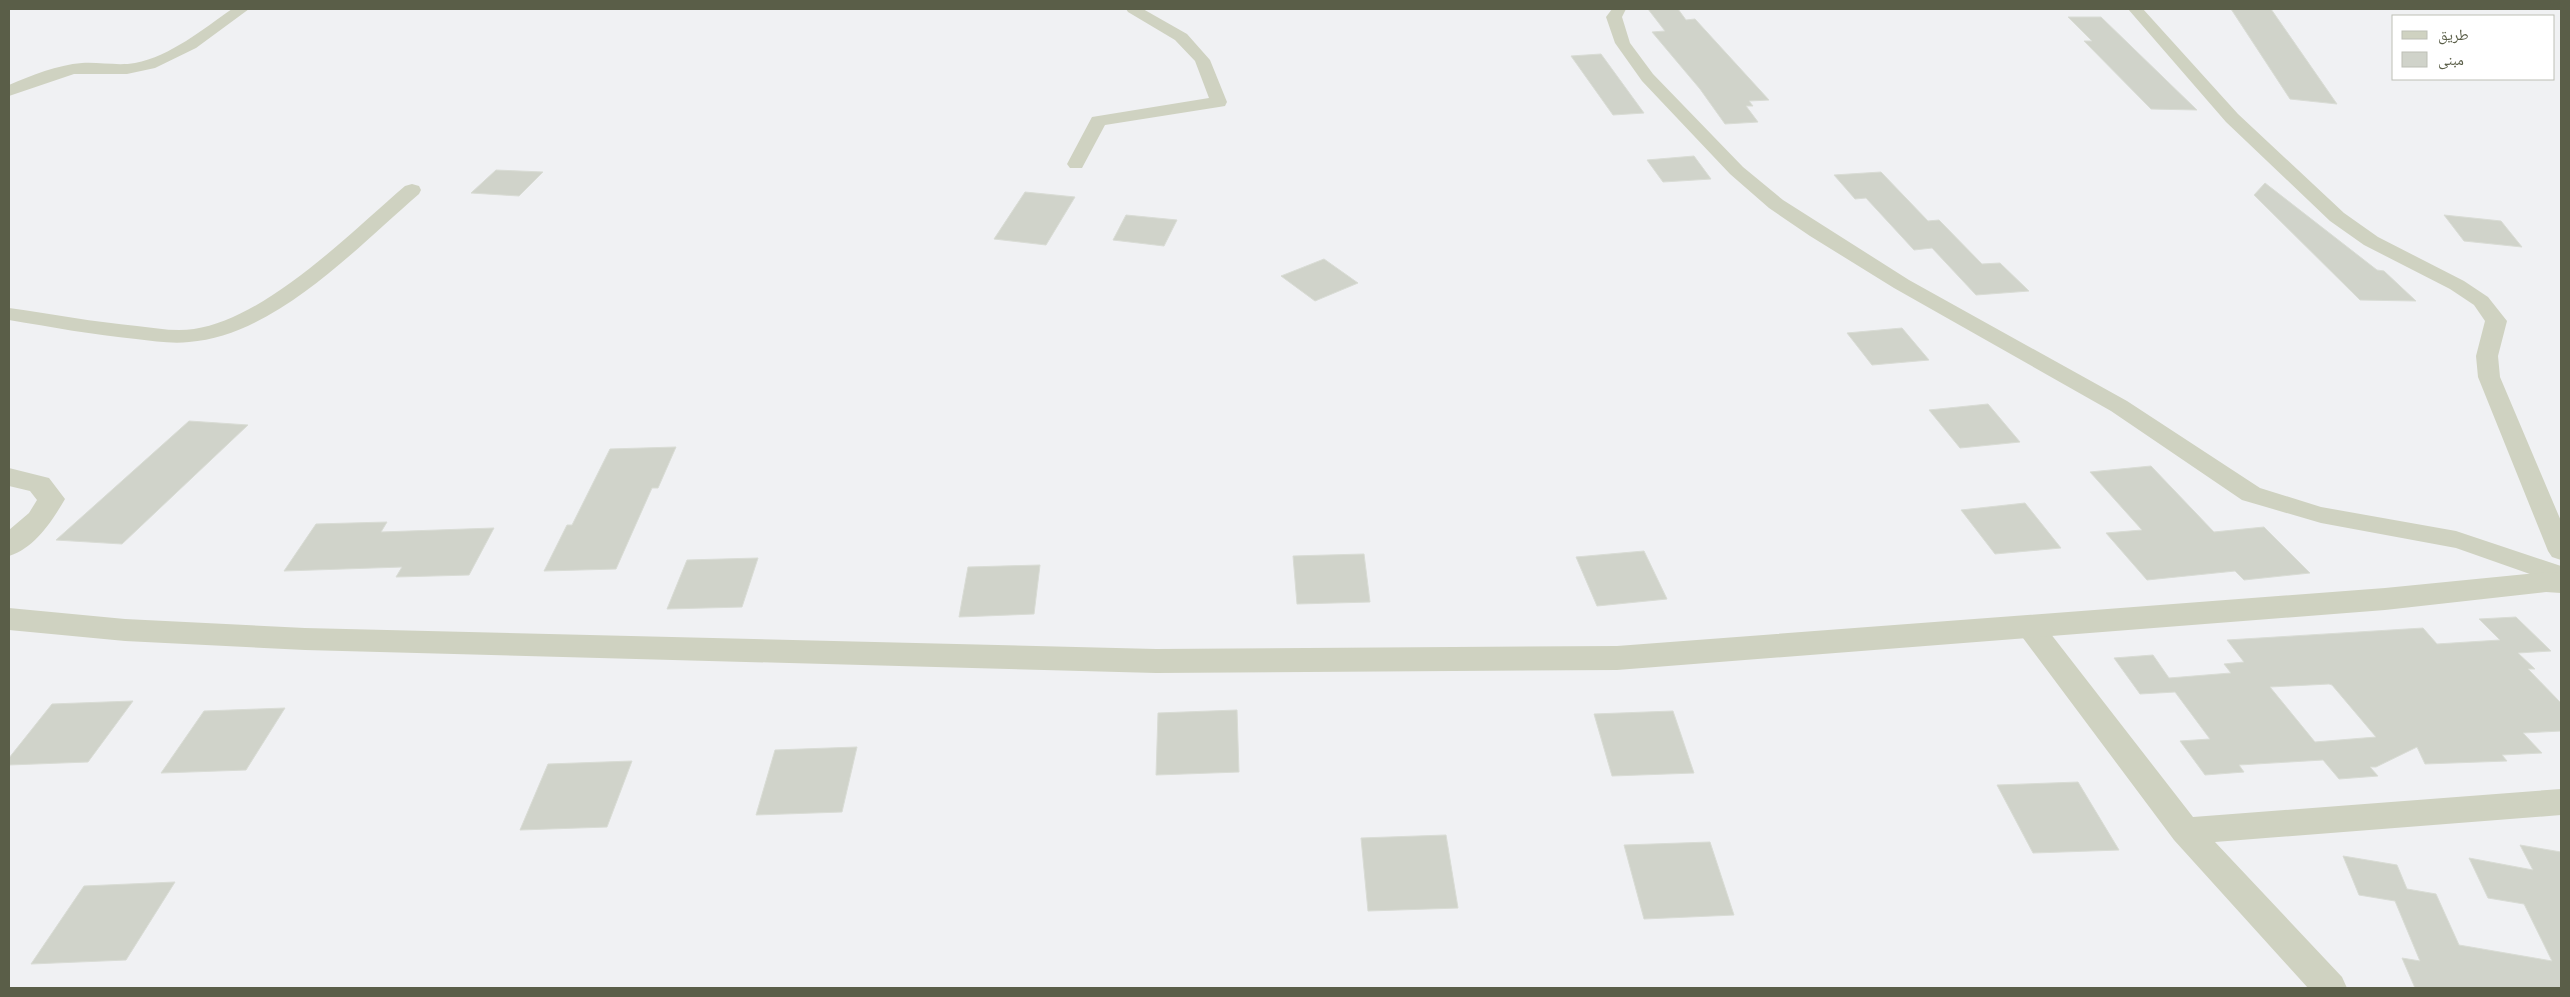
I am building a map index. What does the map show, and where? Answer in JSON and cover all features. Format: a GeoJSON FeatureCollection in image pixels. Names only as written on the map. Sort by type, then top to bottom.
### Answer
{"type":"FeatureCollection","features":[{"type":"Feature","properties":{"kind":"street"},"geometry":{"type":"LineString","coordinates":[[9,91],[46,76],[75,69],[134,68],[159,61],[176,54],[241,9]]}},
{"type":"Feature","properties":{"kind":"street"},"geometry":{"type":"LineString","coordinates":[[1076,164],[1098,121],[1219,102],[1202,60],[1181,37],[1133,9]]}},
{"type":"Feature","properties":{"kind":"street"},"geometry":{"type":"LineString","coordinates":[[1619,9],[1614,16],[1616,35],[1657,88],[1730,165],[1776,204],[1934,303],[2121,407],[2251,494],[2273,504],[2313,515],[2442,536],[2561,576]]}},
{"type":"Feature","properties":{"kind":"street"},"geometry":{"type":"LineString","coordinates":[[2135,9],[2232,118],[2337,217],[2371,241],[2457,286],[2481,301],[2496,321],[2487,356],[2489,377],[2561,551]]}},
{"type":"Feature","properties":{"kind":"street"},"geometry":{"type":"LineString","coordinates":[[9,314],[105,330],[173,336],[196,335],[223,328],[250,317],[302,283],[412,190]]}},
{"type":"Feature","properties":{"kind":"street"},"geometry":{"type":"LineString","coordinates":[[9,477],[39,484],[51,499],[39,519],[9,546]]}},
{"type":"Feature","properties":{"kind":"street"},"geometry":{"type":"LineString","coordinates":[[9,619],[125,630],[304,639],[1156,661],[1617,658],[2030,628],[2385,599],[2561,582]]}},
{"type":"Feature","properties":{"kind":"street"},"geometry":{"type":"LineString","coordinates":[[2030,628],[2185,832],[2330,988]]}},
{"type":"Feature","properties":{"kind":"street"},"geometry":{"type":"LineString","coordinates":[[2185,832],[2561,802]]}},
{"type":"Feature","properties":{"kind":"building"},"geometry":{"type":"Polygon","coordinates":[[[1648,9],[1678,9],[1686,20],[1695,19],[1769,100],[1749,101],[1753,106],[1746,106],[1758,122],[1725,124],[1700,89],[1652,32],[1665,31],[1648,9]]]}},
{"type":"Feature","properties":{"kind":"building"},"geometry":{"type":"Polygon","coordinates":[[[2231,9],[2271,9],[2337,104],[2290,99],[2231,9]]]}},
{"type":"Feature","properties":{"kind":"building"},"geometry":{"type":"Polygon","coordinates":[[[2068,17],[2101,17],[2197,110],[2151,109],[2084,41],[2092,41],[2068,17]]]}},
{"type":"Feature","properties":{"kind":"building"},"geometry":{"type":"Polygon","coordinates":[[[1601,54],[1644,113],[1613,115],[1571,56],[1601,54]]]}},
{"type":"Feature","properties":{"kind":"building"},"geometry":{"type":"Polygon","coordinates":[[[1694,156],[1711,179],[1663,182],[1647,160],[1694,156]]]}},
{"type":"Feature","properties":{"kind":"building"},"geometry":{"type":"Polygon","coordinates":[[[496,170],[543,172],[519,196],[471,193],[496,170]]]}},
{"type":"Feature","properties":{"kind":"building"},"geometry":{"type":"Polygon","coordinates":[[[1881,172],[1928,221],[1939,220],[1982,264],[2000,263],[2029,291],[1976,295],[1932,248],[1914,250],[1866,198],[1855,199],[1834,175],[1881,172]]]}},
{"type":"Feature","properties":{"kind":"building"},"geometry":{"type":"Polygon","coordinates":[[[2265,183],[2377,270],[2384,271],[2416,301],[2360,300],[2254,195],[2265,183]]]}},
{"type":"Feature","properties":{"kind":"building"},"geometry":{"type":"Polygon","coordinates":[[[1025,192],[1075,197],[1046,245],[994,239],[1025,192]]]}},
{"type":"Feature","properties":{"kind":"building"},"geometry":{"type":"Polygon","coordinates":[[[1126,215],[1177,220],[1164,246],[1113,240],[1126,215]]]}},
{"type":"Feature","properties":{"kind":"building"},"geometry":{"type":"Polygon","coordinates":[[[2444,215],[2501,221],[2522,247],[2464,241],[2444,215]]]}},
{"type":"Feature","properties":{"kind":"building"},"geometry":{"type":"Polygon","coordinates":[[[1324,259],[1358,283],[1315,301],[1281,276],[1324,259]]]}},
{"type":"Feature","properties":{"kind":"building"},"geometry":{"type":"Polygon","coordinates":[[[1902,328],[1929,360],[1872,365],[1847,333],[1902,328]]]}},
{"type":"Feature","properties":{"kind":"building"},"geometry":{"type":"Polygon","coordinates":[[[1988,404],[2020,442],[1960,448],[1929,410],[1988,404]]]}},
{"type":"Feature","properties":{"kind":"building"},"geometry":{"type":"Polygon","coordinates":[[[189,421],[248,425],[122,544],[56,540],[189,421]]]}},
{"type":"Feature","properties":{"kind":"building"},"geometry":{"type":"Polygon","coordinates":[[[676,447],[658,488],[652,488],[616,569],[544,571],[567,525],[572,525],[610,449],[676,447]]]}},
{"type":"Feature","properties":{"kind":"building"},"geometry":{"type":"Polygon","coordinates":[[[2151,466],[2214,532],[2264,527],[2310,573],[2244,580],[2235,571],[2147,580],[2106,533],[2142,530],[2090,472],[2151,466]]]}},
{"type":"Feature","properties":{"kind":"building"},"geometry":{"type":"Polygon","coordinates":[[[2025,503],[2061,548],[1995,554],[1961,510],[2025,503]]]}},
{"type":"Feature","properties":{"kind":"building"},"geometry":{"type":"Polygon","coordinates":[[[387,522],[381,532],[494,528],[469,575],[396,577],[402,567],[284,571],[316,524],[387,522]]]}},
{"type":"Feature","properties":{"kind":"building"},"geometry":{"type":"Polygon","coordinates":[[[1644,551],[1667,599],[1597,606],[1576,557],[1644,551]]]}},
{"type":"Feature","properties":{"kind":"building"},"geometry":{"type":"Polygon","coordinates":[[[1364,554],[1370,602],[1297,604],[1293,556],[1364,554]]]}},
{"type":"Feature","properties":{"kind":"building"},"geometry":{"type":"Polygon","coordinates":[[[758,558],[742,607],[667,609],[687,560],[758,558]]]}},
{"type":"Feature","properties":{"kind":"building"},"geometry":{"type":"Polygon","coordinates":[[[1040,565],[1034,614],[959,617],[968,567],[1040,565]]]}},
{"type":"Feature","properties":{"kind":"building"},"geometry":{"type":"Polygon","coordinates":[[[2516,617],[2551,651],[2518,653],[2535,669],[2528,669],[2561,703],[2561,731],[2523,733],[2542,753],[2502,755],[2507,761],[2425,764],[2417,747],[2376,767],[2370,767],[2378,776],[2339,779],[2323,760],[2239,765],[2244,772],[2205,775],[2180,741],[2210,739],[2175,692],[2140,694],[2114,658],[2153,655],[2169,678],[2231,673],[2224,664],[2244,662],[2227,640],[2423,628],[2437,644],[2500,640],[2479,619],[2516,617]],[[2332,685],[2270,687],[2315,742],[2376,737],[2332,685]]]}},
{"type":"Feature","properties":{"kind":"building"},"geometry":{"type":"Polygon","coordinates":[[[133,701],[88,762],[9,765],[9,758],[52,704],[133,701]]]}},
{"type":"Feature","properties":{"kind":"building"},"geometry":{"type":"Polygon","coordinates":[[[285,708],[246,770],[161,773],[204,711],[285,708]]]}},
{"type":"Feature","properties":{"kind":"building"},"geometry":{"type":"Polygon","coordinates":[[[1237,710],[1239,772],[1156,775],[1158,713],[1237,710]]]}},
{"type":"Feature","properties":{"kind":"building"},"geometry":{"type":"Polygon","coordinates":[[[1673,711],[1694,773],[1612,776],[1594,714],[1673,711]]]}},
{"type":"Feature","properties":{"kind":"building"},"geometry":{"type":"Polygon","coordinates":[[[857,747],[842,812],[756,815],[775,750],[857,747]]]}},
{"type":"Feature","properties":{"kind":"building"},"geometry":{"type":"Polygon","coordinates":[[[632,761],[607,827],[520,830],[548,764],[632,761]]]}},
{"type":"Feature","properties":{"kind":"building"},"geometry":{"type":"Polygon","coordinates":[[[2078,782],[2119,850],[2033,853],[1997,785],[2078,782]]]}},
{"type":"Feature","properties":{"kind":"building"},"geometry":{"type":"Polygon","coordinates":[[[1446,835],[1458,908],[1368,911],[1361,838],[1446,835]]]}},
{"type":"Feature","properties":{"kind":"building"},"geometry":{"type":"Polygon","coordinates":[[[1710,842],[1734,915],[1644,919],[1624,845],[1710,842]]]}},
{"type":"Feature","properties":{"kind":"building"},"geometry":{"type":"Polygon","coordinates":[[[2520,845],[2561,852],[2561,988],[2415,988],[2402,958],[2420,961],[2395,901],[2359,895],[2343,856],[2397,865],[2407,889],[2436,894],[2459,945],[2552,961],[2524,904],[2488,898],[2469,858],[2533,870],[2520,845]]]}},
{"type":"Feature","properties":{"kind":"building"},"geometry":{"type":"Polygon","coordinates":[[[175,882],[126,960],[31,964],[84,886],[175,882]]]}}]}
